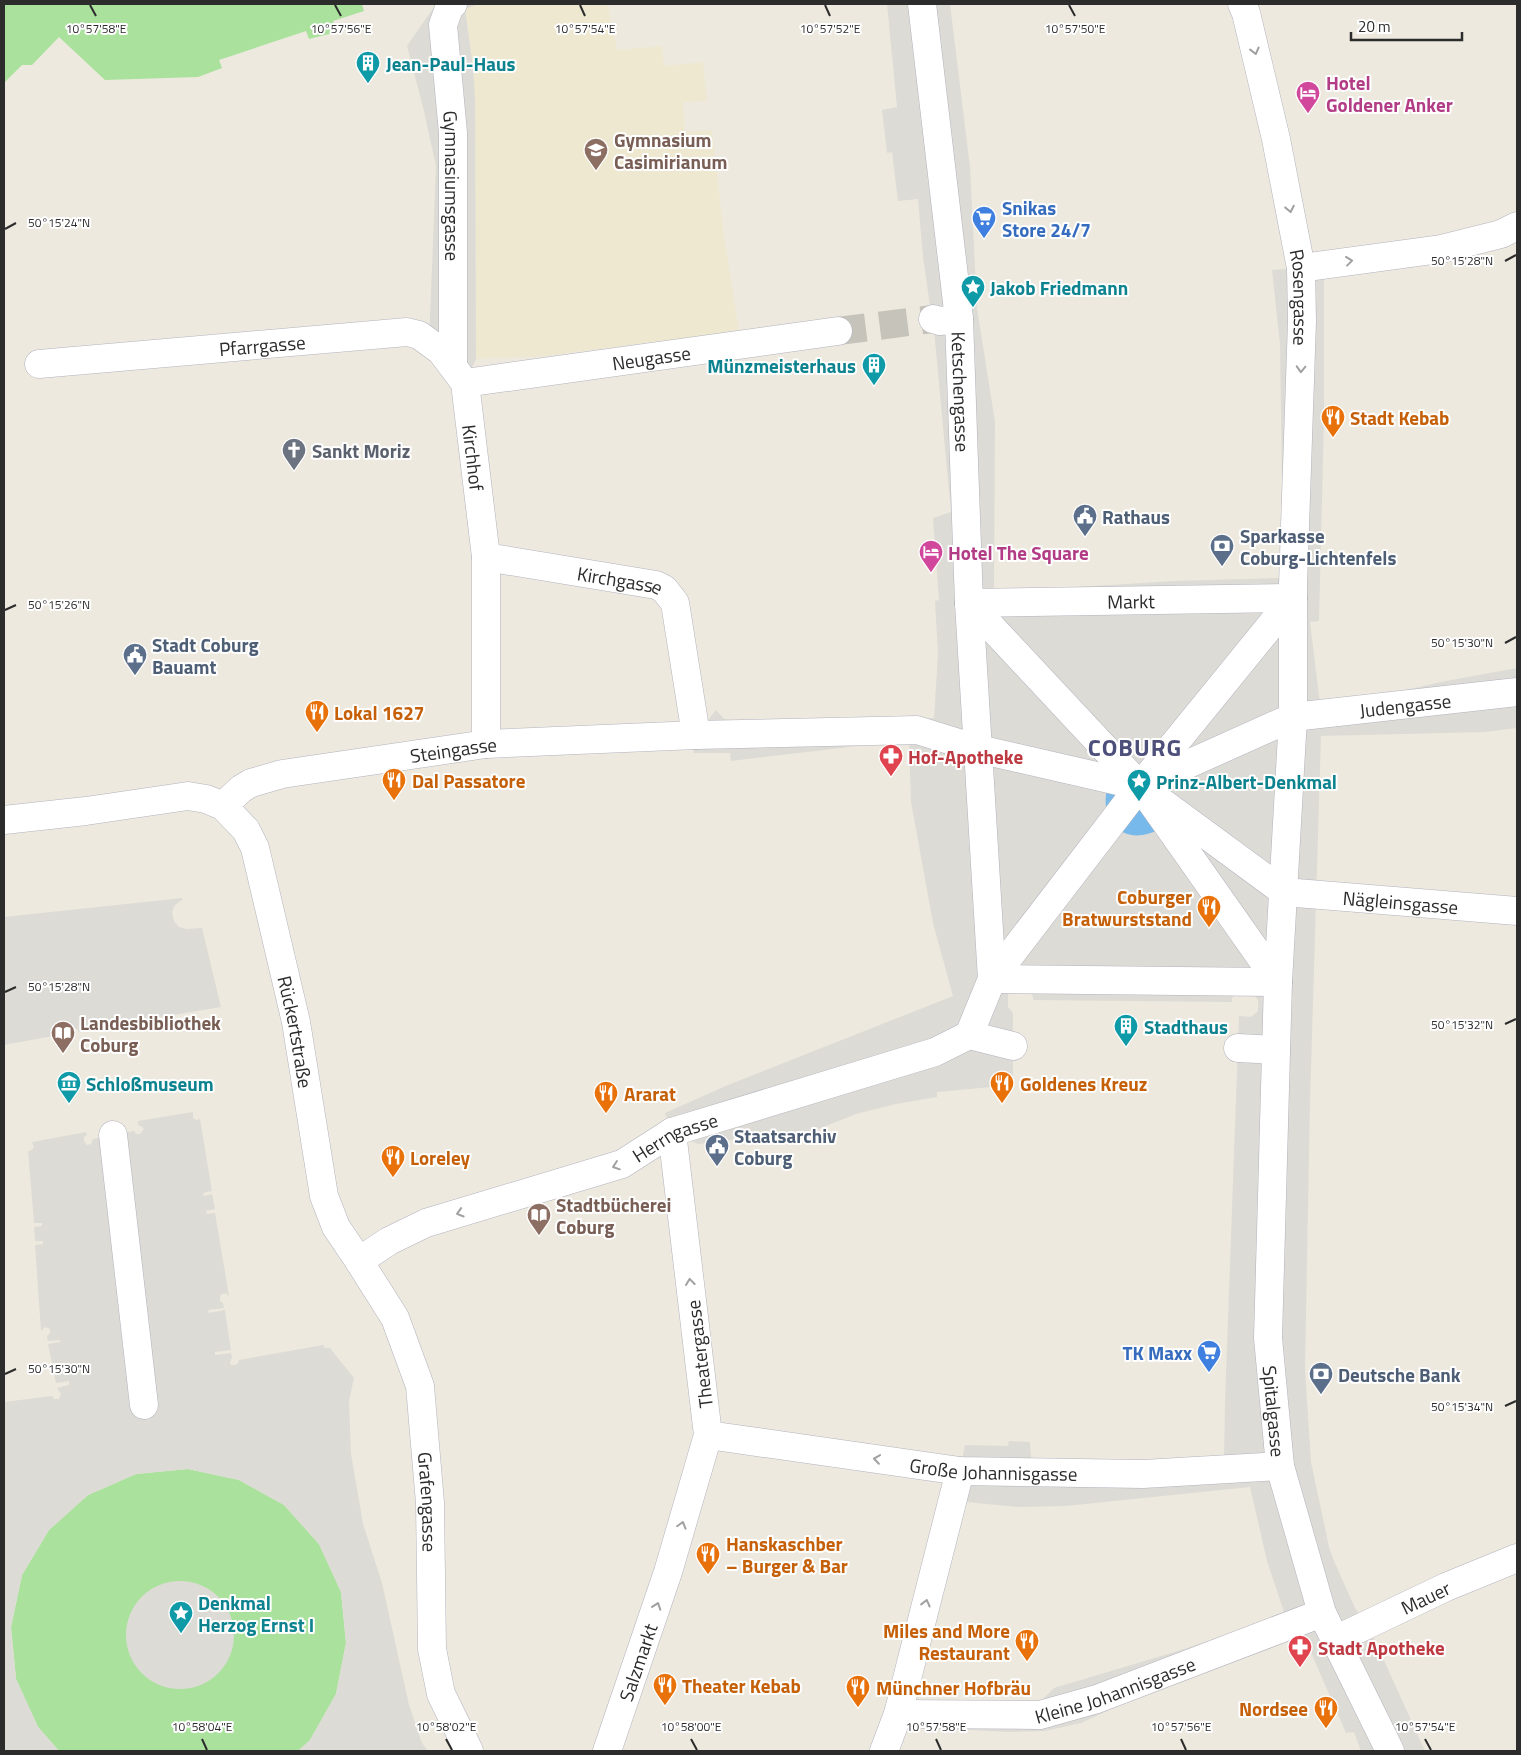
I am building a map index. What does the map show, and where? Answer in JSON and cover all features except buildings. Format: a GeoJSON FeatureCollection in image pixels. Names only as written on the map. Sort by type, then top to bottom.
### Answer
{"type":"FeatureCollection","features":[{"type":"Feature","properties":{"kind":"street","name":"Ketschengasse"},"geometry":{"type":"LineString","coordinates":[[922,4],[969,603]]}},
{"type":"Feature","properties":{"kind":"street","name":"Rosengasse"},"geometry":{"type":"LineString","coordinates":[[1242,4],[1246,13],[1276,139],[1301,268],[1302,320],[1293,598]]}},
{"type":"Feature","properties":{"kind":"street","name":"Gymnasiumsgasse"},"geometry":{"type":"LineString","coordinates":[[451,6],[444,25],[453,133],[459,374]]}},
{"type":"Feature","properties":{"kind":"street"},"geometry":{"type":"LineString","coordinates":[[1301,268],[1441,249],[1501,234],[1517,226]]}},
{"type":"Feature","properties":{"kind":"street","name":"Neugasse"},"geometry":{"type":"LineString","coordinates":[[459,374],[838,330]]}},
{"type":"Feature","properties":{"kind":"street","name":"Pfarrgasse"},"geometry":{"type":"LineString","coordinates":[[39,364],[407,332],[419,336],[441,351],[459,374]]}},
{"type":"Feature","properties":{"kind":"street","name":"Kirchhof"},"geometry":{"type":"LineString","coordinates":[[459,374],[484,544],[486,744]]}},
{"type":"Feature","properties":{"kind":"street","name":"Kirchgasse"},"geometry":{"type":"LineString","coordinates":[[484,544],[664,588],[675,603],[696,735]]}},
{"type":"Feature","properties":{"kind":"street"},"geometry":{"type":"LineString","coordinates":[[1278,982],[1293,717],[1293,598]]}},
{"type":"Feature","properties":{"kind":"street"},"geometry":{"type":"LineString","coordinates":[[1013,1046],[969,1035],[992,978],[1140,786],[1293,598]]}},
{"type":"Feature","properties":{"kind":"street","name":"Markt"},"geometry":{"type":"LineString","coordinates":[[969,603],[1293,598]]}},
{"type":"Feature","properties":{"kind":"street"},"geometry":{"type":"LineString","coordinates":[[969,603],[992,978]]}},
{"type":"Feature","properties":{"kind":"street"},"geometry":{"type":"LineString","coordinates":[[969,603],[1140,786],[1278,982]]}},
{"type":"Feature","properties":{"kind":"street","name":"Judengasse"},"geometry":{"type":"LineString","coordinates":[[1293,717],[1517,692]]}},
{"type":"Feature","properties":{"kind":"street"},"geometry":{"type":"LineString","coordinates":[[1140,786],[1293,717]]}},
{"type":"Feature","properties":{"kind":"street","name":"Steingasse"},"geometry":{"type":"LineString","coordinates":[[223,806],[241,788],[251,783],[282,774],[486,744],[696,735],[917,730],[978,749]]}},
{"type":"Feature","properties":{"kind":"street"},"geometry":{"type":"LineString","coordinates":[[978,749],[1140,786],[1284,892]]}},
{"type":"Feature","properties":{"kind":"street"},"geometry":{"type":"LineString","coordinates":[[4,820],[86,811],[188,796],[206,799],[223,806]]}},
{"type":"Feature","properties":{"kind":"street","name":"Rückertstraße"},"geometry":{"type":"LineString","coordinates":[[223,806],[246,830],[255,848],[296,1022],[324,1196],[336,1227],[359,1261]]}},
{"type":"Feature","properties":{"kind":"street","name":"Nägleinsgasse"},"geometry":{"type":"LineString","coordinates":[[1284,892],[1517,911]]}},
{"type":"Feature","properties":{"kind":"street"},"geometry":{"type":"LineString","coordinates":[[992,978],[1278,982]]}},
{"type":"Feature","properties":{"kind":"street","name":"Spitalgasse"},"geometry":{"type":"LineString","coordinates":[[1278,982],[1268,1338],[1280,1466],[1322,1613],[1390,1751]]}},
{"type":"Feature","properties":{"kind":"street","name":"Herrngasse"},"geometry":{"type":"LineString","coordinates":[[359,1261],[389,1241],[426,1223],[622,1164],[672,1132],[935,1052],[969,1035]]}},
{"type":"Feature","properties":{"kind":"street"},"geometry":{"type":"LineString","coordinates":[[1238,1048],[1276,1050]]}},
{"type":"Feature","properties":{"kind":"street","name":"Theatergasse"},"geometry":{"type":"LineString","coordinates":[[668,1572],[708,1435],[672,1132]]}},
{"type":"Feature","properties":{"kind":"street"},"geometry":{"type":"LineString","coordinates":[[114,1135],[144,1405]]}},
{"type":"Feature","properties":{"kind":"street","name":"Grafengasse"},"geometry":{"type":"LineString","coordinates":[[359,1261],[395,1318],[420,1386],[430,1503],[432,1649],[441,1694],[469,1751]]}},
{"type":"Feature","properties":{"kind":"street","name":"Große Johannisgasse"},"geometry":{"type":"LineString","coordinates":[[708,1435],[960,1471],[1143,1474],[1280,1466]]}},
{"type":"Feature","properties":{"kind":"street"},"geometry":{"type":"LineString","coordinates":[[884,1751],[898,1714],[960,1471]]}},
{"type":"Feature","properties":{"kind":"street","name":"Mauer"},"geometry":{"type":"LineString","coordinates":[[1335,1640],[1446,1587],[1517,1558]]}},
{"type":"Feature","properties":{"kind":"street","name":"Salzmarkt"},"geometry":{"type":"LineString","coordinates":[[607,1751],[668,1572]]}},
{"type":"Feature","properties":{"kind":"street","name":"Kleine Johannisgasse"},"geometry":{"type":"LineString","coordinates":[[898,1714],[1040,1715],[1096,1698],[1322,1613]]}},
{"type":"Feature","properties":{"kind":"shaded area"},"geometry":{"type":"Polygon","coordinates":[[[436,4],[478,4],[465,9],[475,98],[476,359],[465,383],[429,342],[436,166],[407,46],[436,4]]]}},
{"type":"Feature","properties":{"kind":"shaded area","name":"Gymnasium Casimirianum"},"geometry":{"type":"Polygon","coordinates":[[[478,4],[608,4],[617,50],[662,46],[664,66],[703,62],[707,101],[683,102],[685,132],[712,130],[724,236],[739,331],[543,356],[476,359],[475,98],[465,9],[478,4]]]}},
{"type":"Feature","properties":{"kind":"shaded area"},"geometry":{"type":"Polygon","coordinates":[[[887,4],[950,4],[970,167],[977,308],[995,422],[994,592],[1175,581],[1280,578],[1282,484],[1280,344],[1272,270],[1301,268],[1324,278],[1324,419],[1319,621],[1310,622],[1320,704],[1378,696],[1517,668],[1517,728],[1485,732],[1321,736],[1310,1103],[1305,1370],[1311,1462],[1329,1547],[1334,1561],[1355,1608],[1372,1634],[1425,1751],[1361,1751],[1354,1732],[1346,1733],[1303,1634],[1129,1701],[1081,1723],[1045,1731],[1009,1732],[909,1727],[1033,1709],[1054,1688],[1178,1651],[1285,1615],[1267,1561],[1250,1487],[1066,1506],[1019,1507],[966,1502],[960,1471],[965,1445],[1008,1446],[1009,1441],[1030,1442],[1031,1458],[1083,1461],[1224,1462],[1239,1016],[1251,1017],[1258,1011],[1258,1000],[1251,992],[1240,991],[1232,998],[1232,1002],[1033,1000],[1033,996],[1026,989],[1016,989],[1008,994],[1008,1007],[1013,1013],[1013,1085],[937,1092],[937,1097],[896,1104],[856,1114],[816,1130],[698,1144],[672,1132],[665,1113],[728,1085],[953,996],[933,923],[911,802],[909,740],[731,761],[730,753],[693,753],[696,735],[716,710],[724,719],[768,726],[821,725],[934,718],[938,654],[935,601],[939,600],[933,518],[951,512],[933,319],[923,257],[918,199],[898,201],[892,152],[887,153],[882,110],[897,107],[887,4]]]}},
{"type":"Feature","properties":{"kind":"shaded area"},"geometry":{"type":"Polygon","coordinates":[[[182,898],[175,905],[172,912],[174,921],[179,927],[187,929],[202,928],[221,1007],[138,1021],[136,1018],[133,1018],[130,1019],[129,1023],[79,1032],[77,1029],[72,1028],[70,1033],[4,1045],[4,917],[182,898]]]}},
{"type":"Feature","properties":{"kind":"shaded area"},"geometry":{"type":"Polygon","coordinates":[[[193,1112],[193,1118],[196,1120],[200,1119],[212,1191],[203,1193],[204,1196],[212,1194],[215,1209],[206,1211],[207,1214],[215,1213],[229,1296],[225,1293],[220,1295],[220,1301],[223,1303],[224,1308],[208,1310],[209,1313],[225,1310],[231,1350],[215,1352],[215,1355],[231,1353],[231,1365],[235,1365],[239,1360],[323,1345],[325,1348],[330,1348],[354,1378],[349,1401],[351,1454],[363,1524],[382,1583],[409,1705],[422,1743],[428,1751],[298,1751],[310,1740],[336,1694],[346,1643],[341,1592],[319,1544],[284,1505],[239,1480],[188,1469],[136,1474],[88,1495],[49,1530],[22,1575],[11,1627],[16,1679],[38,1727],[59,1751],[4,1751],[4,1402],[52,1396],[54,1399],[59,1399],[61,1394],[57,1388],[69,1385],[69,1381],[56,1383],[48,1344],[60,1342],[60,1340],[48,1341],[47,1336],[50,1333],[50,1329],[45,1327],[41,1331],[35,1245],[43,1244],[43,1241],[35,1241],[34,1227],[42,1226],[42,1223],[34,1223],[28,1151],[34,1147],[32,1142],[86,1132],[87,1135],[84,1137],[84,1141],[87,1145],[91,1144],[93,1139],[134,1131],[136,1134],[140,1134],[144,1129],[138,1125],[138,1121],[193,1112]]]}},
{"type":"Feature","properties":{"kind":"shaded area"},"geometry":{"type":"Polygon","coordinates":[[[180,1581],[201,1585],[218,1597],[230,1614],[234,1635],[230,1656],[218,1673],[201,1685],[180,1689],[159,1685],[142,1673],[130,1656],[126,1635],[130,1614],[142,1597],[159,1585],[180,1581]]]}},
{"type":"Feature","properties":{"kind":"green space"},"geometry":{"type":"Polygon","coordinates":[[[4,4],[362,4],[364,11],[333,21],[337,32],[309,39],[306,31],[219,60],[222,68],[198,77],[105,80],[59,37],[32,65],[22,65],[4,83],[4,4]]]}},
{"type":"Feature","properties":{"kind":"green space"},"geometry":{"type":"Polygon","coordinates":[[[188,1469],[239,1480],[284,1505],[319,1544],[341,1592],[346,1643],[336,1694],[310,1740],[298,1751],[59,1751],[38,1727],[16,1679],[11,1627],[22,1575],[49,1530],[88,1495],[136,1474],[188,1469]]]}},
{"type":"Feature","properties":{"kind":"water"},"geometry":{"type":"Polygon","coordinates":[[[1163,781],[1168,790],[1160,829],[1148,834],[1137,835],[1127,834],[1118,829],[1107,813],[1107,789],[1163,781]]]}},
{"type":"Feature","properties":{"kind":"tunnel"},"geometry":{"type":"LineString","coordinates":[[838,331],[933,319]]}},
{"type":"Feature","properties":{"kind":"place","name":"Jean-Paul-Haus"},"geometry":{"type":"Point","coordinates":[368,84]}},
{"type":"Feature","properties":{"kind":"place","name":"Hotel Goldener Anker"},"geometry":{"type":"Point","coordinates":[1308,114]}},
{"type":"Feature","properties":{"kind":"place","name":"Gymnasium Casimirianum"},"geometry":{"type":"Point","coordinates":[596,171]}},
{"type":"Feature","properties":{"kind":"place","name":"Snikas Store 24/7"},"geometry":{"type":"Point","coordinates":[984,239]}},
{"type":"Feature","properties":{"kind":"place","name":"Jakob Friedmann"},"geometry":{"type":"Point","coordinates":[973,308]}},
{"type":"Feature","properties":{"kind":"place","name":"Münzmeisterhaus"},"geometry":{"type":"Point","coordinates":[874,386]}},
{"type":"Feature","properties":{"kind":"place","name":"Stadt Kebab"},"geometry":{"type":"Point","coordinates":[1333,438]}},
{"type":"Feature","properties":{"kind":"place","name":"Sankt Moriz"},"geometry":{"type":"Point","coordinates":[294,471]}},
{"type":"Feature","properties":{"kind":"place","name":"Rathaus"},"geometry":{"type":"Point","coordinates":[1085,537]}},
{"type":"Feature","properties":{"kind":"place","name":"Sparkasse Coburg-Lichtenfels"},"geometry":{"type":"Point","coordinates":[1222,567]}},
{"type":"Feature","properties":{"kind":"place","name":"Hotel The Square"},"geometry":{"type":"Point","coordinates":[931,573]}},
{"type":"Feature","properties":{"kind":"place","name":"Stadt Coburg Bauamt"},"geometry":{"type":"Point","coordinates":[135,676]}},
{"type":"Feature","properties":{"kind":"place","name":"Lokal 1627"},"geometry":{"type":"Point","coordinates":[317,733]}},
{"type":"Feature","properties":{"kind":"place","name":"Hof-Apotheke"},"geometry":{"type":"Point","coordinates":[891,777]}},
{"type":"Feature","properties":{"kind":"place","name":"Dal Passatore"},"geometry":{"type":"Point","coordinates":[394,801]}},
{"type":"Feature","properties":{"kind":"place","name":"Prinz-Albert-Denkmal"},"geometry":{"type":"Point","coordinates":[1139,802]}},
{"type":"Feature","properties":{"kind":"place","name":"Coburger Bratwurststand"},"geometry":{"type":"Point","coordinates":[1209,928]}},
{"type":"Feature","properties":{"kind":"place","name":"Stadthaus"},"geometry":{"type":"Point","coordinates":[1126,1047]}},
{"type":"Feature","properties":{"kind":"place","name":"Landesbibliothek Coburg"},"geometry":{"type":"Point","coordinates":[63,1054]}},
{"type":"Feature","properties":{"kind":"place","name":"Schloßmuseum"},"geometry":{"type":"Point","coordinates":[69,1104]}},
{"type":"Feature","properties":{"kind":"place","name":"Goldenes Kreuz"},"geometry":{"type":"Point","coordinates":[1002,1104]}},
{"type":"Feature","properties":{"kind":"place","name":"Ararat"},"geometry":{"type":"Point","coordinates":[606,1114]}},
{"type":"Feature","properties":{"kind":"place","name":"Staatsarchiv Coburg"},"geometry":{"type":"Point","coordinates":[717,1167]}},
{"type":"Feature","properties":{"kind":"place","name":"Loreley"},"geometry":{"type":"Point","coordinates":[393,1178]}},
{"type":"Feature","properties":{"kind":"place","name":"Stadtbücherei Coburg"},"geometry":{"type":"Point","coordinates":[539,1236]}},
{"type":"Feature","properties":{"kind":"place","name":"TK Maxx"},"geometry":{"type":"Point","coordinates":[1209,1373]}},
{"type":"Feature","properties":{"kind":"place","name":"Deutsche Bank"},"geometry":{"type":"Point","coordinates":[1321,1395]}},
{"type":"Feature","properties":{"kind":"place","name":"Hanskaschber – Burger & Bar"},"geometry":{"type":"Point","coordinates":[708,1575]}},
{"type":"Feature","properties":{"kind":"place","name":"Denkmal Herzog Ernst I"},"geometry":{"type":"Point","coordinates":[181,1634]}},
{"type":"Feature","properties":{"kind":"place","name":"Miles and More Restaurant"},"geometry":{"type":"Point","coordinates":[1027,1662]}},
{"type":"Feature","properties":{"kind":"place","name":"Stadt Apotheke"},"geometry":{"type":"Point","coordinates":[1300,1668]}},
{"type":"Feature","properties":{"kind":"place","name":"Theater Kebab"},"geometry":{"type":"Point","coordinates":[665,1706]}},
{"type":"Feature","properties":{"kind":"place","name":"Münchner Hofbräu"},"geometry":{"type":"Point","coordinates":[858,1708]}},
{"type":"Feature","properties":{"kind":"place","name":"Nordsee"},"geometry":{"type":"Point","coordinates":[1326,1729]}},
{"type":"Feature","properties":{"kind":"district","name":"COBURG"},"geometry":{"type":"Point","coordinates":[1135,747]}}]}
